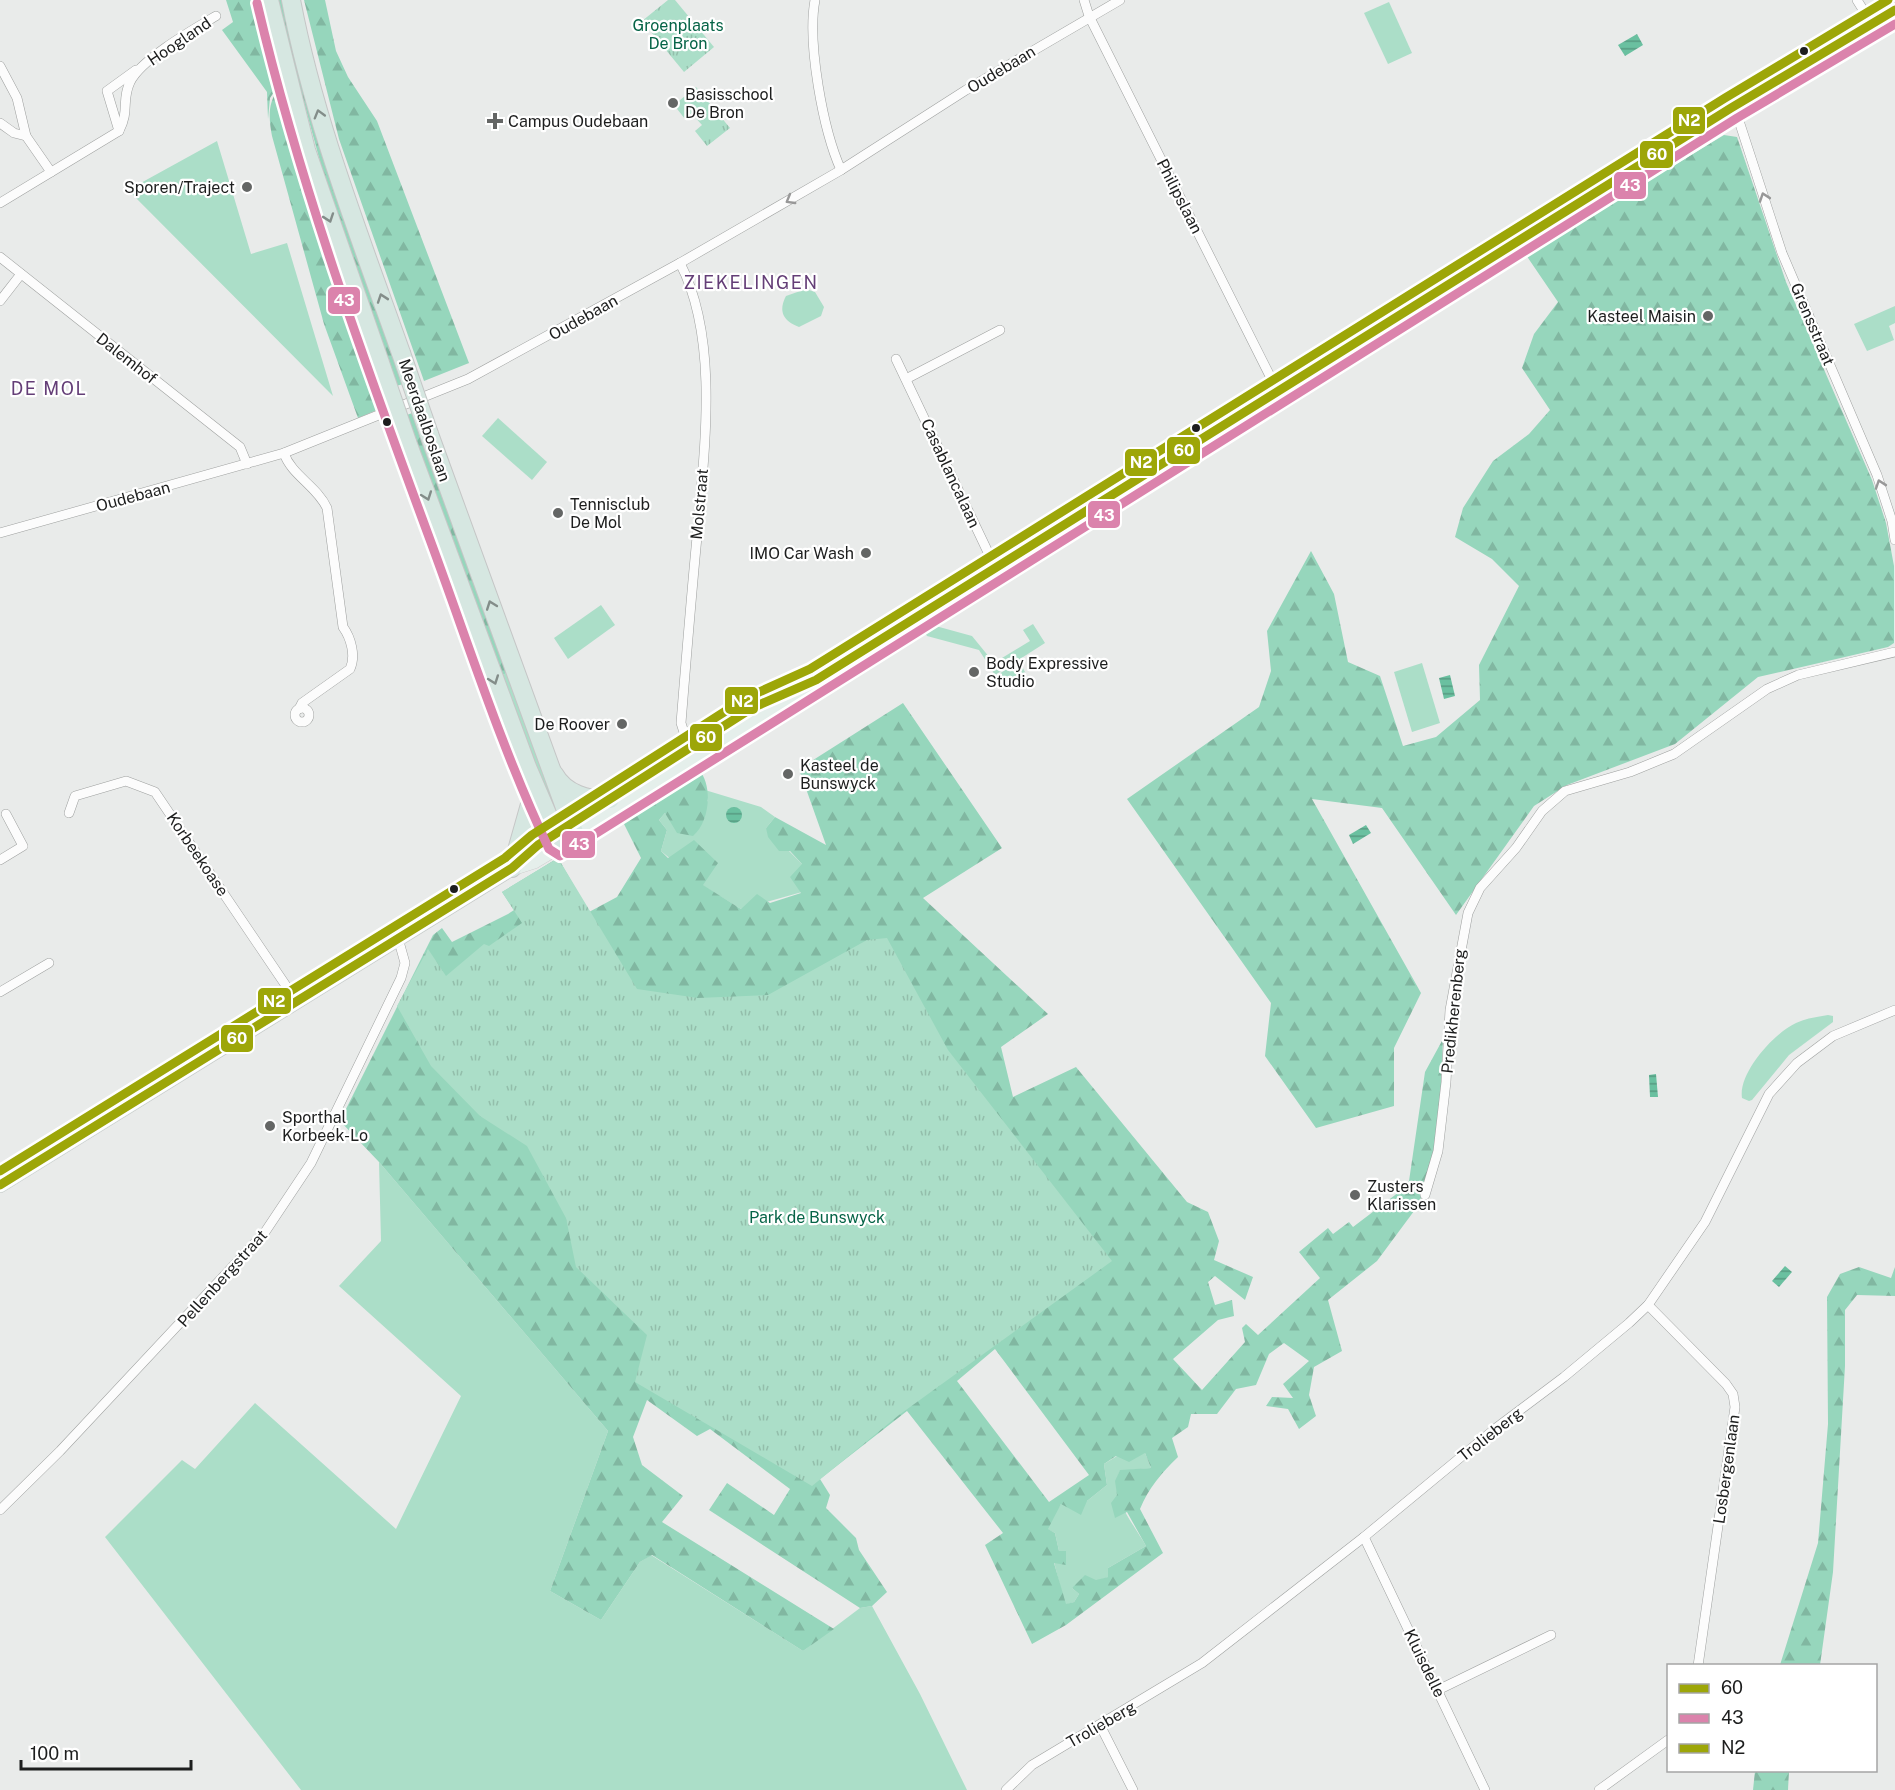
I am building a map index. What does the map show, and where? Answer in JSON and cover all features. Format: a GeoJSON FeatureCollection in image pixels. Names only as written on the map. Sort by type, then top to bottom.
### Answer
{"type":"FeatureCollection","features":[{"type":"Feature","properties":{"kind":"highway","name":"Meerdaalboslaan"},"geometry":{"type":"LineString","coordinates":[[269,0],[306,150],[407,442],[527,767],[565,835]]}},
{"type":"Feature","properties":{"kind":"highway","name":"Meerdaalboslaan"},"geometry":{"type":"LineString","coordinates":[[291,0],[308,77],[328,145],[546,759],[565,835]]}},
{"type":"Feature","properties":{"kind":"highway"},"geometry":{"type":"LineString","coordinates":[[546,759],[557,778],[570,790],[589,799],[610,799]]}},
{"type":"Feature","properties":{"kind":"highway"},"geometry":{"type":"LineString","coordinates":[[512,868],[531,801],[527,767]]}},
{"type":"Feature","properties":{"kind":"main road"},"geometry":{"type":"LineString","coordinates":[[0,1185],[804,687],[1731,108],[1895,10]]}},
{"type":"Feature","properties":{"kind":"main road"},"geometry":{"type":"LineString","coordinates":[[565,835],[610,799],[752,708],[804,687]]}},
{"type":"Feature","properties":{"kind":"street","name":"Philipslaan"},"geometry":{"type":"LineString","coordinates":[[1084,0],[1089,16],[1278,392]]}},
{"type":"Feature","properties":{"kind":"street","name":"Oudebaan"},"geometry":{"type":"LineString","coordinates":[[0,533],[284,453],[468,379],[680,263],[841,170],[1089,16],[1120,0]]}},
{"type":"Feature","properties":{"kind":"street"},"geometry":{"type":"LineString","coordinates":[[1857,0],[1872,24]]}},
{"type":"Feature","properties":{"kind":"street"},"geometry":{"type":"LineString","coordinates":[[812,2],[814,63],[833,148],[841,170]]}},
{"type":"Feature","properties":{"kind":"street","name":"Hoogland"},"geometry":{"type":"LineString","coordinates":[[119,131],[107,91],[119,80],[216,16]]}},
{"type":"Feature","properties":{"kind":"street"},"geometry":{"type":"LineString","coordinates":[[0,66],[17,98],[27,136],[51,172]]}},
{"type":"Feature","properties":{"kind":"street","name":"Hoogland"},"geometry":{"type":"LineString","coordinates":[[119,131],[127,116],[125,97],[131,80],[143,66]]}},
{"type":"Feature","properties":{"kind":"street","name":"Grensstraat"},"geometry":{"type":"LineString","coordinates":[[1731,108],[1740,124],[1782,253],[1876,475],[1892,521],[1895,540]]}},
{"type":"Feature","properties":{"kind":"street"},"geometry":{"type":"LineString","coordinates":[[0,123],[14,133],[27,136]]}},
{"type":"Feature","properties":{"kind":"street"},"geometry":{"type":"LineString","coordinates":[[0,203],[119,131]]}},
{"type":"Feature","properties":{"kind":"street","name":"Dalemhof"},"geometry":{"type":"LineString","coordinates":[[0,257],[240,447],[247,464]]}},
{"type":"Feature","properties":{"kind":"street","name":"Molstraat"},"geometry":{"type":"LineString","coordinates":[[680,263],[695,297],[704,373],[704,453],[681,723],[689,748]]}},
{"type":"Feature","properties":{"kind":"street"},"geometry":{"type":"LineString","coordinates":[[0,301],[21,274]]}},
{"type":"Feature","properties":{"kind":"street"},"geometry":{"type":"LineString","coordinates":[[906,380],[1000,330]]}},
{"type":"Feature","properties":{"kind":"street","name":"Casablancalaan"},"geometry":{"type":"LineString","coordinates":[[896,359],[995,567]]}},
{"type":"Feature","properties":{"kind":"street"},"geometry":{"type":"LineString","coordinates":[[284,453],[287,462],[319,493],[327,508],[343,627],[350,637],[353,663],[350,669],[302,703],[299,709]]}},
{"type":"Feature","properties":{"kind":"street","name":"Predikherenberg"},"geometry":{"type":"LineString","coordinates":[[1425,1195],[1438,1151],[1446,1082],[1450,1010],[1468,913],[1480,888],[1516,848],[1542,811],[1565,791],[1630,772],[1674,754],[1767,689],[1798,675],[1895,652]]}},
{"type":"Feature","properties":{"kind":"street","name":"Korbeekoase"},"geometry":{"type":"LineString","coordinates":[[69,813],[75,796],[126,781],[155,792],[297,1002]]}},
{"type":"Feature","properties":{"kind":"street"},"geometry":{"type":"LineString","coordinates":[[0,860],[23,846],[6,814]]}},
{"type":"Feature","properties":{"kind":"street","name":"Pellenbergstraat"},"geometry":{"type":"LineString","coordinates":[[0,1510],[60,1451],[265,1232],[311,1163],[401,978],[405,963],[398,938]]}},
{"type":"Feature","properties":{"kind":"street"},"geometry":{"type":"LineString","coordinates":[[0,992],[49,963]]}},
{"type":"Feature","properties":{"kind":"street","name":"Trolieberg"},"geometry":{"type":"LineString","coordinates":[[1006,1790],[1032,1765],[1202,1663],[1364,1537],[1496,1428],[1564,1377],[1648,1305],[1705,1222],[1769,1094],[1797,1063],[1833,1036],[1895,1010]]}},
{"type":"Feature","properties":{"kind":"street","name":"Losbergenlaan"},"geometry":{"type":"LineString","coordinates":[[1648,1305],[1726,1384],[1733,1394],[1735,1407],[1698,1664]]}},
{"type":"Feature","properties":{"kind":"street","name":"Kluisdelle"},"geometry":{"type":"LineString","coordinates":[[1364,1537],[1485,1790]]}},
{"type":"Feature","properties":{"kind":"street"},"geometry":{"type":"LineString","coordinates":[[1438,1690],[1551,1635]]}},
{"type":"Feature","properties":{"kind":"street"},"geometry":{"type":"LineString","coordinates":[[1100,1725],[1133,1790]]}},
{"type":"Feature","properties":{"kind":"street"},"geometry":{"type":"LineString","coordinates":[[1599,1790],[1667,1741]]}},
{"type":"Feature","properties":{"kind":"green space"},"geometry":{"type":"Polygon","coordinates":[[[226,0],[258,0],[278,86],[270,98],[268,119],[267,92],[222,30],[233,22],[226,0]]]}},
{"type":"Feature","properties":{"kind":"green space"},"geometry":{"type":"Polygon","coordinates":[[[276,0],[285,0],[407,383],[396,386],[327,187],[276,0]]]}},
{"type":"Feature","properties":{"kind":"green space"},"geometry":{"type":"Polygon","coordinates":[[[304,0],[325,0],[336,51],[348,77],[377,121],[469,363],[424,381],[339,139],[304,0]]]}},
{"type":"Feature","properties":{"kind":"green space","name":"Groenplaats De Bron"},"geometry":{"type":"Polygon","coordinates":[[[668,0],[675,0],[714,47],[684,72],[642,21],[668,0]]]}},
{"type":"Feature","properties":{"kind":"green space"},"geometry":{"type":"Polygon","coordinates":[[[1389,2],[1412,53],[1388,64],[1364,13],[1389,2]]]}},
{"type":"Feature","properties":{"kind":"green space","name":"Groenplaats De Bron"},"geometry":{"type":"Polygon","coordinates":[[[696,87],[730,128],[707,146],[695,131],[702,125],[692,114],[685,119],[674,105],[696,87]]]}},
{"type":"Feature","properties":{"kind":"green space"},"geometry":{"type":"Polygon","coordinates":[[[279,89],[297,156],[384,407],[358,418],[324,324],[272,136],[271,105],[279,89]]]}},
{"type":"Feature","properties":{"kind":"green space"},"geometry":{"type":"Polygon","coordinates":[[[1724,135],[1737,137],[1786,282],[1872,480],[1886,523],[1894,566],[1894,643],[1888,647],[1758,677],[1675,744],[1567,785],[1534,806],[1456,915],[1382,808],[1312,799],[1421,993],[1394,1048],[1394,1106],[1316,1128],[1265,1056],[1271,1003],[1127,799],[1259,707],[1271,671],[1267,631],[1311,551],[1334,594],[1348,662],[1380,676],[1403,746],[1436,737],[1480,700],[1479,665],[1519,586],[1492,559],[1455,537],[1463,508],[1493,461],[1529,434],[1550,410],[1522,368],[1534,334],[1558,302],[1526,255],[1724,135]]]}},
{"type":"Feature","properties":{"kind":"green space"},"geometry":{"type":"Polygon","coordinates":[[[217,141],[251,254],[287,243],[333,396],[128,190],[217,141]]]}},
{"type":"Feature","properties":{"kind":"green space"},"geometry":{"type":"Polygon","coordinates":[[[806,289],[815,292],[824,307],[821,316],[799,327],[786,319],[782,306],[786,296],[806,289]]]}},
{"type":"Feature","properties":{"kind":"green space"},"geometry":{"type":"Polygon","coordinates":[[[1895,306],[1895,323],[1889,326],[1894,340],[1867,351],[1854,324],[1895,306]]]}},
{"type":"Feature","properties":{"kind":"green space"},"geometry":{"type":"Polygon","coordinates":[[[417,411],[509,672],[500,676],[407,415],[417,411]]]}},
{"type":"Feature","properties":{"kind":"green space"},"geometry":{"type":"Polygon","coordinates":[[[498,418],[547,462],[532,480],[482,436],[498,418]]]}},
{"type":"Feature","properties":{"kind":"green space"},"geometry":{"type":"Polygon","coordinates":[[[601,605],[615,625],[568,659],[554,638],[601,605]]]}},
{"type":"Feature","properties":{"kind":"green space"},"geometry":{"type":"Polygon","coordinates":[[[1033,624],[1045,643],[995,675],[979,650],[927,636],[924,631],[932,625],[972,636],[990,658],[997,661],[1030,641],[1023,630],[1033,624]]]}},
{"type":"Feature","properties":{"kind":"green space"},"geometry":{"type":"Polygon","coordinates":[[[1019,661],[1025,672],[1003,686],[996,676],[1019,661]]]}},
{"type":"Feature","properties":{"kind":"green space"},"geometry":{"type":"Polygon","coordinates":[[[1422,663],[1440,723],[1412,732],[1394,672],[1422,663]]]}},
{"type":"Feature","properties":{"kind":"green space"},"geometry":{"type":"Polygon","coordinates":[[[509,672],[558,807],[551,812],[500,676],[509,672]]]}},
{"type":"Feature","properties":{"kind":"green space"},"geometry":{"type":"Polygon","coordinates":[[[903,703],[1002,848],[923,898],[1048,1014],[1001,1047],[1013,1097],[1076,1067],[1187,1202],[1208,1212],[1219,1241],[1214,1260],[1253,1277],[1245,1300],[1215,1276],[1208,1282],[1215,1305],[1232,1300],[1234,1316],[1218,1320],[1173,1359],[1202,1390],[1245,1342],[1242,1328],[1246,1324],[1258,1335],[1320,1278],[1299,1252],[1328,1228],[1333,1234],[1349,1222],[1353,1227],[1403,1189],[1409,1181],[1425,1072],[1443,1039],[1440,1107],[1430,1177],[1417,1207],[1377,1261],[1328,1300],[1342,1351],[1314,1367],[1309,1395],[1316,1416],[1299,1429],[1288,1409],[1266,1406],[1272,1397],[1293,1398],[1283,1384],[1309,1361],[1284,1343],[1269,1354],[1256,1385],[1236,1389],[1217,1414],[1191,1414],[1188,1427],[1172,1438],[1178,1457],[1156,1481],[1140,1509],[1163,1553],[1066,1625],[1032,1644],[985,1545],[1003,1533],[907,1411],[820,1479],[830,1495],[826,1508],[856,1538],[859,1550],[887,1592],[872,1606],[860,1608],[709,1510],[727,1483],[774,1515],[790,1489],[710,1429],[697,1436],[647,1400],[633,1437],[642,1465],[683,1496],[662,1522],[834,1629],[803,1651],[652,1555],[640,1562],[601,1620],[550,1591],[608,1431],[379,1162],[340,1121],[433,935],[442,928],[452,942],[508,914],[514,910],[502,892],[558,858],[589,912],[617,897],[641,858],[622,820],[699,770],[708,794],[703,822],[693,836],[677,833],[665,813],[659,820],[667,830],[661,851],[668,858],[694,840],[718,863],[703,885],[741,909],[757,894],[770,903],[801,893],[790,877],[802,864],[790,851],[779,851],[768,837],[766,828],[775,817],[826,845],[799,769],[903,703]],[[995,1349],[957,1381],[1049,1502],[1089,1475],[995,1349]],[[1145,1453],[1129,1462],[1116,1456],[1104,1464],[1107,1485],[1087,1501],[1081,1515],[1061,1504],[1048,1529],[1055,1533],[1059,1551],[1066,1551],[1066,1565],[1054,1563],[1066,1604],[1074,1602],[1079,1594],[1072,1588],[1085,1575],[1096,1580],[1108,1577],[1108,1568],[1146,1546],[1127,1512],[1115,1518],[1111,1503],[1117,1495],[1115,1481],[1120,1470],[1151,1468],[1145,1453]]]}},
{"type":"Feature","properties":{"kind":"green space"},"geometry":{"type":"Polygon","coordinates":[[[705,790],[761,807],[775,817],[766,828],[803,865],[802,892],[741,909],[702,885],[661,851],[667,830],[659,820],[665,813],[671,819],[708,801],[705,790]]]}},
{"type":"Feature","properties":{"kind":"green space","name":"Park de Bunswyck"},"geometry":{"type":"Polygon","coordinates":[[[558,858],[637,989],[698,998],[768,995],[867,940],[887,938],[948,1050],[1112,1261],[899,1415],[812,1486],[635,1382],[647,1335],[576,1267],[566,1218],[527,1146],[480,1116],[431,1066],[397,1006],[428,949],[446,976],[484,944],[489,946],[522,923],[502,892],[558,858]]]}},
{"type":"Feature","properties":{"kind":"green space"},"geometry":{"type":"Polygon","coordinates":[[[1828,1015],[1833,1016],[1833,1022],[1789,1055],[1752,1100],[1742,1098],[1742,1088],[1752,1066],[1778,1035],[1796,1023],[1828,1015]]]}},
{"type":"Feature","properties":{"kind":"green space"},"geometry":{"type":"Polygon","coordinates":[[[379,1162],[608,1431],[550,1591],[601,1620],[640,1562],[651,1555],[803,1651],[860,1608],[872,1606],[920,1694],[967,1790],[301,1790],[105,1537],[182,1460],[195,1469],[255,1403],[396,1529],[461,1396],[339,1286],[381,1241],[379,1162]]]}},
{"type":"Feature","properties":{"kind":"green space"},"geometry":{"type":"Polygon","coordinates":[[[1859,1267],[1891,1278],[1895,1267],[1895,1296],[1857,1295],[1845,1310],[1845,1366],[1833,1572],[1820,1664],[1780,1664],[1818,1543],[1828,1424],[1827,1297],[1840,1274],[1859,1267]]]}},
{"type":"Feature","properties":{"kind":"green space"},"geometry":{"type":"Polygon","coordinates":[[[1145,1453],[1151,1468],[1120,1471],[1117,1489],[1124,1509],[1146,1546],[1108,1568],[1109,1577],[1072,1588],[1079,1594],[1074,1602],[1065,1605],[1054,1562],[1065,1551],[1059,1551],[1055,1533],[1047,1529],[1053,1515],[1061,1504],[1087,1501],[1107,1485],[1104,1464],[1117,1456],[1145,1453]]]}},
{"type":"Feature","properties":{"kind":"green space"},"geometry":{"type":"Polygon","coordinates":[[[1755,1772],[1789,1772],[1788,1790],[1753,1790],[1755,1772]]]}},
{"type":"Feature","properties":{"kind":"shaded area"},"geometry":{"type":"Polygon","coordinates":[[[1637,34],[1643,45],[1625,56],[1618,45],[1637,34]]]}},
{"type":"Feature","properties":{"kind":"shaded area"},"geometry":{"type":"Polygon","coordinates":[[[1450,675],[1455,696],[1444,699],[1439,678],[1450,675]]]}},
{"type":"Feature","properties":{"kind":"shaded area"},"geometry":{"type":"Polygon","coordinates":[[[731,807],[737,807],[742,815],[740,821],[731,823],[726,818],[726,812],[731,807]]]}},
{"type":"Feature","properties":{"kind":"shaded area"},"geometry":{"type":"Polygon","coordinates":[[[1366,825],[1371,833],[1353,844],[1349,835],[1366,825]]]}},
{"type":"Feature","properties":{"kind":"shaded area"},"geometry":{"type":"Polygon","coordinates":[[[1656,1074],[1658,1097],[1650,1097],[1649,1075],[1656,1074]]]}},
{"type":"Feature","properties":{"kind":"shaded area"},"geometry":{"type":"Polygon","coordinates":[[[1785,1266],[1792,1272],[1779,1287],[1772,1281],[1785,1266]]]}},
{"type":"Feature","properties":{"kind":"transit line","name":"N2"},"geometry":{"type":"LineString","coordinates":[[0,1171],[505,858],[532,835],[746,698],[810,669],[1725,98],[1888,0]]}},
{"type":"Feature","properties":{"kind":"transit line","name":"43"},"geometry":{"type":"LineString","coordinates":[[257,3],[313,206],[381,405],[515,772],[549,849],[560,856],[1737,118],[1895,24]]}},
{"type":"Feature","properties":{"kind":"transit line","name":"60"},"geometry":{"type":"LineString","coordinates":[[0,1185],[512,868],[538,845],[752,708],[816,680],[1731,108],[1895,10]]}},
{"type":"Feature","properties":{"kind":"place","name":"Basisschool De Bron"},"geometry":{"type":"Point","coordinates":[673,103]}},
{"type":"Feature","properties":{"kind":"place","name":"Campus Oudebaan"},"geometry":{"type":"Point","coordinates":[495,121]}},
{"type":"Feature","properties":{"kind":"place","name":"Sporen/Traject"},"geometry":{"type":"Point","coordinates":[247,187]}},
{"type":"Feature","properties":{"kind":"place","name":"Kasteel Maisin"},"geometry":{"type":"Point","coordinates":[1708,316]}},
{"type":"Feature","properties":{"kind":"place","name":"Tennisclub De Mol"},"geometry":{"type":"Point","coordinates":[558,513]}},
{"type":"Feature","properties":{"kind":"place","name":"IMO Car Wash"},"geometry":{"type":"Point","coordinates":[866,553]}},
{"type":"Feature","properties":{"kind":"place","name":"Body Expressive Studio"},"geometry":{"type":"Point","coordinates":[974,672]}},
{"type":"Feature","properties":{"kind":"place","name":"De Roover"},"geometry":{"type":"Point","coordinates":[622,724]}},
{"type":"Feature","properties":{"kind":"place","name":"Kasteel de Bunswyck"},"geometry":{"type":"Point","coordinates":[788,774]}},
{"type":"Feature","properties":{"kind":"place","name":"Sporthal Korbeek-Lo"},"geometry":{"type":"Point","coordinates":[270,1126]}},
{"type":"Feature","properties":{"kind":"place","name":"Zusters Klarissen"},"geometry":{"type":"Point","coordinates":[1355,1195]}},
{"type":"Feature","properties":{"kind":"district","name":"ZIEKELINGEN"},"geometry":{"type":"Point","coordinates":[751,283]}},
{"type":"Feature","properties":{"kind":"district","name":"DE MOL"},"geometry":{"type":"Point","coordinates":[49,389]}}]}
